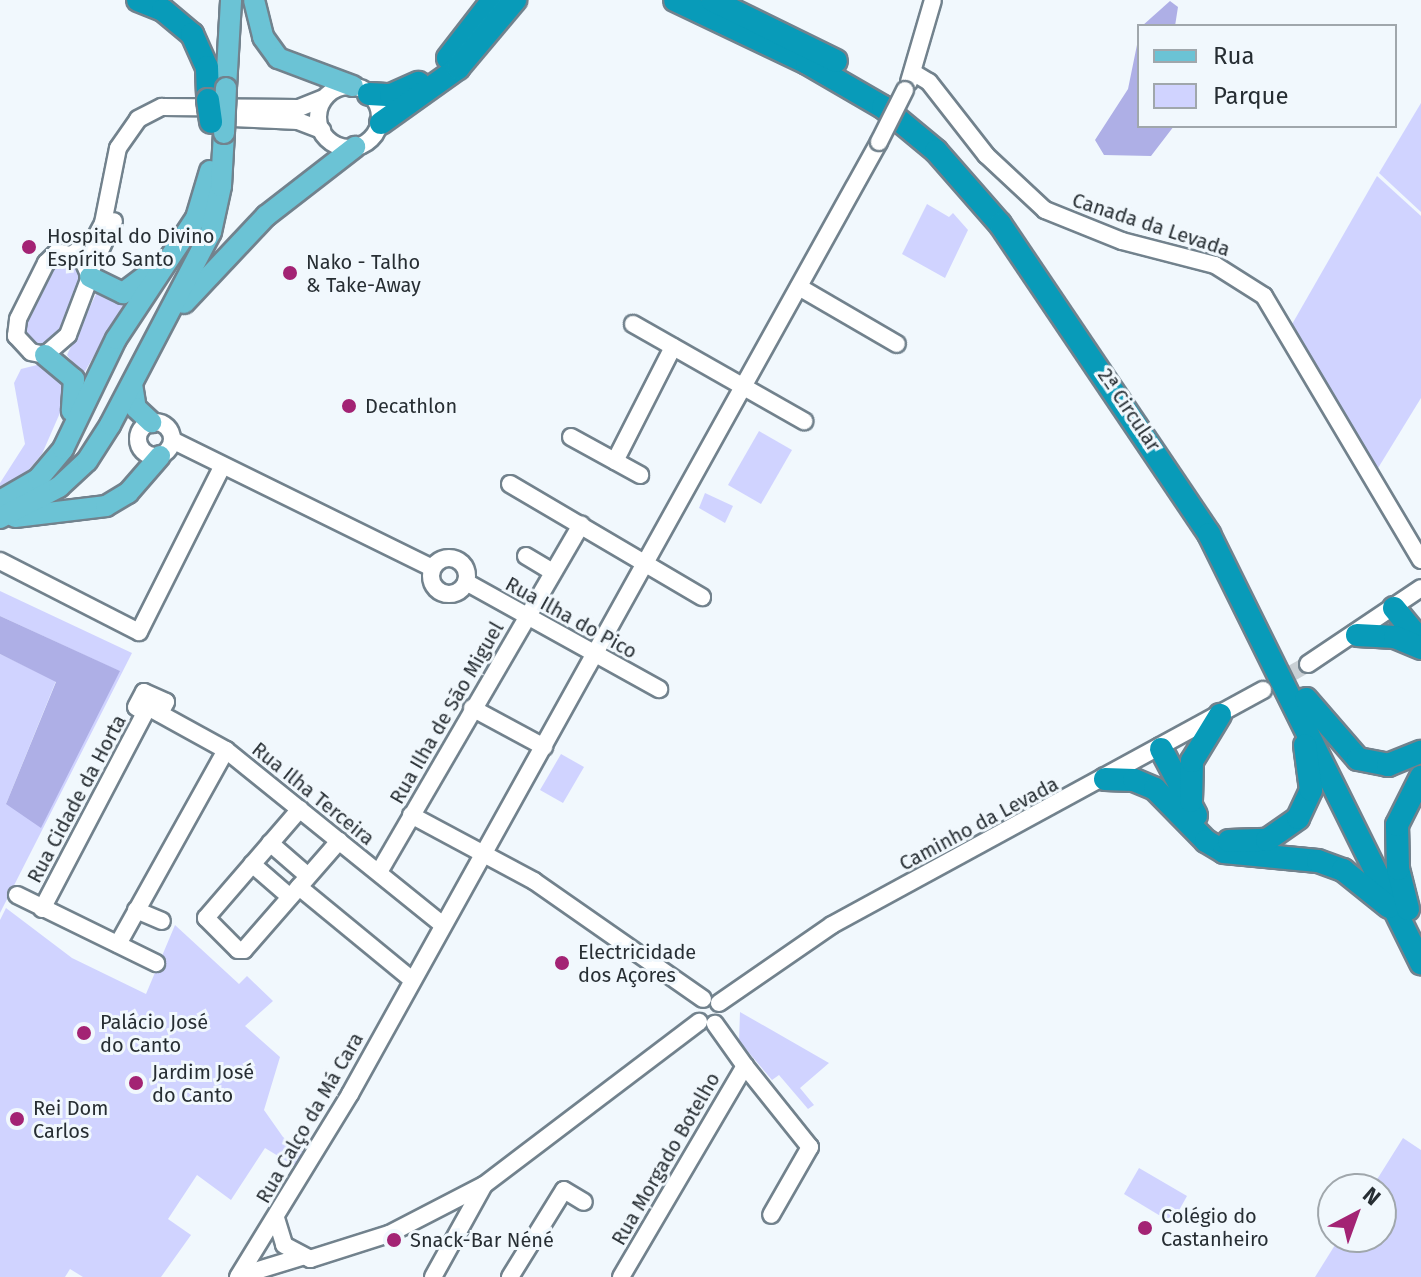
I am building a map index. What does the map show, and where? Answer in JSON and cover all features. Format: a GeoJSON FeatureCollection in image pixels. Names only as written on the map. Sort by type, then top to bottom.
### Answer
{"type":"FeatureCollection","features":[{"type":"Feature","properties":{"kind":"highway"},"geometry":{"type":"LineString","coordinates":[[138,0],[163,10],[192,34],[216,92],[215,127]]}},
{"type":"Feature","properties":{"kind":"highway"},"geometry":{"type":"LineString","coordinates":[[361,90],[391,95],[430,75],[493,0]]}},
{"type":"Feature","properties":{"kind":"highway"},"geometry":{"type":"LineString","coordinates":[[381,123],[458,68],[515,0]]}},
{"type":"Feature","properties":{"kind":"highway"},"geometry":{"type":"LineString","coordinates":[[660,0],[754,38]]}},
{"type":"Feature","properties":{"kind":"highway","name":"2ª Circular"},"geometry":{"type":"LineString","coordinates":[[675,0],[847,85],[892,114],[936,151],[1000,224],[1179,482],[1299,701]]}},
{"type":"Feature","properties":{"kind":"highway","name":"2ª Circular"},"geometry":{"type":"LineString","coordinates":[[712,0],[778,31],[893,96],[949,145],[1000,204],[1190,476],[1402,912],[1421,963]]}},
{"type":"Feature","properties":{"kind":"highway"},"geometry":{"type":"LineString","coordinates":[[726,0],[778,31]]}},
{"type":"Feature","properties":{"kind":"highway"},"geometry":{"type":"LineString","coordinates":[[1407,599],[1421,622]]}},
{"type":"Feature","properties":{"kind":"highway"},"geometry":{"type":"LineString","coordinates":[[1407,599],[1421,641]]}},
{"type":"Feature","properties":{"kind":"highway"},"geometry":{"type":"LineString","coordinates":[[1357,635],[1395,637],[1421,648]]}},
{"type":"Feature","properties":{"kind":"highway"},"geometry":{"type":"LineString","coordinates":[[1299,701],[1358,759],[1388,765],[1421,752]]}},
{"type":"Feature","properties":{"kind":"highway"},"geometry":{"type":"LineString","coordinates":[[1105,779],[1143,783],[1183,807],[1213,832],[1240,843],[1267,840],[1289,828],[1311,790],[1299,701]]}},
{"type":"Feature","properties":{"kind":"highway"},"geometry":{"type":"LineString","coordinates":[[1183,807],[1192,761],[1220,715]]}},
{"type":"Feature","properties":{"kind":"highway"},"geometry":{"type":"LineString","coordinates":[[1154,753],[1183,807],[1206,841],[1224,852],[1318,861],[1343,870],[1402,912]]}},
{"type":"Feature","properties":{"kind":"highway"},"geometry":{"type":"LineString","coordinates":[[1402,912],[1397,825],[1421,777]]}},
{"type":"Feature","properties":{"kind":"highway","name":"2ª Circular"},"geometry":{"type":"LineString","coordinates":[[1402,912],[1421,935]]}},
{"type":"Feature","properties":{"kind":"main road"},"geometry":{"type":"LineString","coordinates":[[216,92],[221,0]]}},
{"type":"Feature","properties":{"kind":"main road"},"geometry":{"type":"LineString","coordinates":[[216,92],[231,0]]}},
{"type":"Feature","properties":{"kind":"main road"},"geometry":{"type":"LineString","coordinates":[[254,0],[263,37],[278,58],[361,90]]}},
{"type":"Feature","properties":{"kind":"main road"},"geometry":{"type":"LineString","coordinates":[[1,512],[38,479],[63,449],[116,339],[178,246],[205,197],[215,127]]}},
{"type":"Feature","properties":{"kind":"main road"},"geometry":{"type":"LineString","coordinates":[[1,512],[38,502],[81,467],[132,384],[211,232],[221,186],[215,127]]}},
{"type":"Feature","properties":{"kind":"main road"},"geometry":{"type":"LineString","coordinates":[[145,355],[219,262],[266,216],[355,147]]}},
{"type":"Feature","properties":{"kind":"main road"},"geometry":{"type":"LineString","coordinates":[[90,274],[123,293],[133,289],[170,247],[178,246]]}},
{"type":"Feature","properties":{"kind":"main road"},"geometry":{"type":"LineString","coordinates":[[38,479],[77,391],[70,373],[45,355]]}},
{"type":"Feature","properties":{"kind":"main road"},"geometry":{"type":"LineString","coordinates":[[132,384],[136,408],[151,422]]}},
{"type":"Feature","properties":{"kind":"main road"},"geometry":{"type":"LineString","coordinates":[[1,512],[106,506],[128,493],[166,449]]}},
{"type":"Feature","properties":{"kind":"street","name":"Rua Calço da Má Cara"},"geometry":{"type":"LineString","coordinates":[[238,1276],[276,1218],[648,564],[879,142],[914,73],[933,0]]}},
{"type":"Feature","properties":{"kind":"street","name":"Canada da Levada"},"geometry":{"type":"LineString","coordinates":[[914,73],[929,82],[986,155],[1045,210],[1122,241],[1215,265],[1264,296],[1421,560]]}},
{"type":"Feature","properties":{"kind":"street"},"geometry":{"type":"LineString","coordinates":[[322,130],[298,121],[189,115],[157,120],[128,151],[113,226],[90,274],[68,335],[45,355],[31,352],[16,336],[18,319],[49,258],[57,252],[74,253],[93,242],[103,223],[118,148],[138,119],[162,107],[299,108],[324,98],[361,90],[381,123],[370,139],[355,147],[332,142],[322,130],[318,114],[324,98]]}},
{"type":"Feature","properties":{"kind":"street"},"geometry":{"type":"LineString","coordinates":[[74,253],[90,274]]}},
{"type":"Feature","properties":{"kind":"street"},"geometry":{"type":"LineString","coordinates":[[799,287],[897,344]]}},
{"type":"Feature","properties":{"kind":"street"},"geometry":{"type":"LineString","coordinates":[[633,324],[804,421]]}},
{"type":"Feature","properties":{"kind":"street"},"geometry":{"type":"LineString","coordinates":[[615,461],[673,347]]}},
{"type":"Feature","properties":{"kind":"street"},"geometry":{"type":"LineString","coordinates":[[166,449],[168,429],[151,422],[140,430],[138,444],[147,455],[166,449],[197,455],[432,568]]}},
{"type":"Feature","properties":{"kind":"street"},"geometry":{"type":"LineString","coordinates":[[571,437],[640,475]]}},
{"type":"Feature","properties":{"kind":"street"},"geometry":{"type":"LineString","coordinates":[[0,561],[7,571],[139,632],[222,467]]}},
{"type":"Feature","properties":{"kind":"street"},"geometry":{"type":"LineString","coordinates":[[510,484],[702,597]]}},
{"type":"Feature","properties":{"kind":"street","name":"Rua Ilha de São Miguel"},"geometry":{"type":"LineString","coordinates":[[379,872],[581,525]]}},
{"type":"Feature","properties":{"kind":"street"},"geometry":{"type":"LineString","coordinates":[[526,556],[553,572]]}},
{"type":"Feature","properties":{"kind":"street"},"geometry":{"type":"LineString","coordinates":[[452,558],[464,566],[466,582],[453,593],[442,592],[433,585],[432,568],[452,558]]}},
{"type":"Feature","properties":{"kind":"street","name":"Rua Ilha do Pico"},"geometry":{"type":"LineString","coordinates":[[466,582],[659,689]]}},
{"type":"Feature","properties":{"kind":"street"},"geometry":{"type":"LineString","coordinates":[[1308,664],[1357,635],[1407,599]]}},
{"type":"Feature","properties":{"kind":"street","name":"Caminho da Levada"},"geometry":{"type":"LineString","coordinates":[[711,1001],[832,925],[1154,753],[1263,690]]}},
{"type":"Feature","properties":{"kind":"street"},"geometry":{"type":"LineString","coordinates":[[472,708],[544,747]]}},
{"type":"Feature","properties":{"kind":"street","name":"Rua Ilha Terceira"},"geometry":{"type":"LineString","coordinates":[[151,711],[226,750],[443,925]]}},
{"type":"Feature","properties":{"kind":"street","name":"Rua Cidade da Horta"},"geometry":{"type":"LineString","coordinates":[[42,909],[151,711]]}},
{"type":"Feature","properties":{"kind":"street"},"geometry":{"type":"LineString","coordinates":[[118,944],[226,750]]}},
{"type":"Feature","properties":{"kind":"street"},"geometry":{"type":"LineString","coordinates":[[300,809],[205,921],[241,951],[339,841]]}},
{"type":"Feature","properties":{"kind":"street"},"geometry":{"type":"LineString","coordinates":[[238,1276],[301,1257],[327,1256],[361,1246],[484,1185],[722,1015],[711,1001],[534,881],[411,815]]}},
{"type":"Feature","properties":{"kind":"street"},"geometry":{"type":"LineString","coordinates":[[270,843],[299,887]]}},
{"type":"Feature","properties":{"kind":"street"},"geometry":{"type":"LineString","coordinates":[[252,864],[299,887],[411,979]]}},
{"type":"Feature","properties":{"kind":"street"},"geometry":{"type":"LineString","coordinates":[[17,895],[156,963]]}},
{"type":"Feature","properties":{"kind":"street"},"geometry":{"type":"LineString","coordinates":[[136,910],[162,921]]}},
{"type":"Feature","properties":{"kind":"street"},"geometry":{"type":"LineString","coordinates":[[707,1023],[695,1007],[711,1001]]}},
{"type":"Feature","properties":{"kind":"street","name":"Rua Morgado Botelho"},"geometry":{"type":"LineString","coordinates":[[621,1277],[745,1066],[707,1023]]}},
{"type":"Feature","properties":{"kind":"street"},"geometry":{"type":"LineString","coordinates":[[745,1066],[810,1147],[771,1215]]}},
{"type":"Feature","properties":{"kind":"street"},"geometry":{"type":"LineString","coordinates":[[433,1277],[484,1185]]}},
{"type":"Feature","properties":{"kind":"street"},"geometry":{"type":"LineString","coordinates":[[515,1275],[564,1190],[584,1202]]}},
{"type":"Feature","properties":{"kind":"street"},"geometry":{"type":"LineString","coordinates":[[276,1218],[284,1245],[301,1257]]}},
{"type":"Feature","properties":{"kind":"green space"},"geometry":{"type":"Polygon","coordinates":[[[1421,103],[1421,212],[1379,173],[1421,103]]]}},
{"type":"Feature","properties":{"kind":"green space"},"geometry":{"type":"Polygon","coordinates":[[[1377,176],[1421,216],[1421,398],[1375,473],[1291,326],[1377,176]]]}},
{"type":"Feature","properties":{"kind":"green space"},"geometry":{"type":"Polygon","coordinates":[[[927,204],[949,217],[953,213],[968,230],[945,278],[902,254],[927,204]]]}},
{"type":"Feature","properties":{"kind":"green space"},"geometry":{"type":"Polygon","coordinates":[[[59,260],[77,266],[81,280],[56,337],[45,346],[35,346],[24,336],[23,326],[48,269],[59,260]]]}},
{"type":"Feature","properties":{"kind":"green space"},"geometry":{"type":"Polygon","coordinates":[[[97,292],[128,296],[83,375],[67,355],[97,292]]]}},
{"type":"Feature","properties":{"kind":"green space"},"geometry":{"type":"Polygon","coordinates":[[[41,364],[62,371],[70,390],[42,454],[22,478],[0,493],[0,483],[25,444],[14,383],[21,369],[41,364]]]}},
{"type":"Feature","properties":{"kind":"green space"},"geometry":{"type":"Polygon","coordinates":[[[759,431],[792,450],[761,504],[728,485],[759,431]]]}},
{"type":"Feature","properties":{"kind":"green space"},"geometry":{"type":"Polygon","coordinates":[[[705,493],[733,506],[725,523],[699,508],[705,493]]]}},
{"type":"Feature","properties":{"kind":"green space"},"geometry":{"type":"Polygon","coordinates":[[[0,591],[132,653],[0,913],[0,654],[56,681],[6,804],[119,671],[0,616],[0,591]]]}},
{"type":"Feature","properties":{"kind":"green space"},"geometry":{"type":"Polygon","coordinates":[[[561,754],[584,767],[563,803],[540,790],[561,754]]]}},
{"type":"Feature","properties":{"kind":"green space","name":"Jardim José do Canto"},"geometry":{"type":"Polygon","coordinates":[[[6,908],[72,958],[146,994],[175,925],[239,984],[247,976],[273,1001],[245,1026],[280,1057],[264,1110],[283,1137],[308,1155],[301,1170],[265,1148],[231,1200],[197,1175],[168,1219],[191,1235],[161,1277],[83,1277],[70,1269],[65,1277],[0,1277],[0,920],[6,908]]]}},
{"type":"Feature","properties":{"kind":"green space"},"geometry":{"type":"Polygon","coordinates":[[[740,1012],[829,1063],[800,1088],[814,1105],[808,1109],[779,1075],[772,1080],[739,1041],[740,1012]]]}},
{"type":"Feature","properties":{"kind":"green space"},"geometry":{"type":"Polygon","coordinates":[[[1403,1138],[1421,1150],[1421,1277],[1315,1277],[1330,1253],[1397,1253],[1397,1173],[1381,1173],[1403,1138]]]}},
{"type":"Feature","properties":{"kind":"green space"},"geometry":{"type":"Polygon","coordinates":[[[1139,1168],[1187,1196],[1172,1223],[1124,1194],[1139,1168]]]}},
{"type":"Feature","properties":{"kind":"shaded area"},"geometry":{"type":"Polygon","coordinates":[[[1170,1],[1178,7],[1175,24],[1144,24],[1170,1]]]}},
{"type":"Feature","properties":{"kind":"shaded area"},"geometry":{"type":"Polygon","coordinates":[[[1137,45],[1137,128],[1172,128],[1151,156],[1104,155],[1095,140],[1128,89],[1137,45]]]}},
{"type":"Feature","properties":{"kind":"shaded area"},"geometry":{"type":"Polygon","coordinates":[[[0,616],[120,671],[41,828],[6,804],[56,682],[0,654],[0,616]]]}},
{"type":"Feature","properties":{"kind":"tunnel"},"geometry":{"type":"LineString","coordinates":[[1271,685],[1308,664]]}},
{"type":"Feature","properties":{"kind":"place","name":"Hospital do Divino Espírito Santo"},"geometry":{"type":"Point","coordinates":[29,247]}},
{"type":"Feature","properties":{"kind":"place","name":"Nako - Talho & Take-Away"},"geometry":{"type":"Point","coordinates":[290,273]}},
{"type":"Feature","properties":{"kind":"place","name":"Decathlon"},"geometry":{"type":"Point","coordinates":[349,406]}},
{"type":"Feature","properties":{"kind":"place","name":"Electricidade dos Açores"},"geometry":{"type":"Point","coordinates":[562,963]}},
{"type":"Feature","properties":{"kind":"place","name":"Palácio José do Canto"},"geometry":{"type":"Point","coordinates":[84,1033]}},
{"type":"Feature","properties":{"kind":"place","name":"Jardim José do Canto"},"geometry":{"type":"Point","coordinates":[136,1083]}},
{"type":"Feature","properties":{"kind":"place","name":"Rei Dom Carlos"},"geometry":{"type":"Point","coordinates":[17,1119]}},
{"type":"Feature","properties":{"kind":"place","name":"Colégio do Castanheiro"},"geometry":{"type":"Point","coordinates":[1145,1228]}},
{"type":"Feature","properties":{"kind":"place","name":"Snack-Bar Néné"},"geometry":{"type":"Point","coordinates":[394,1240]}}]}
